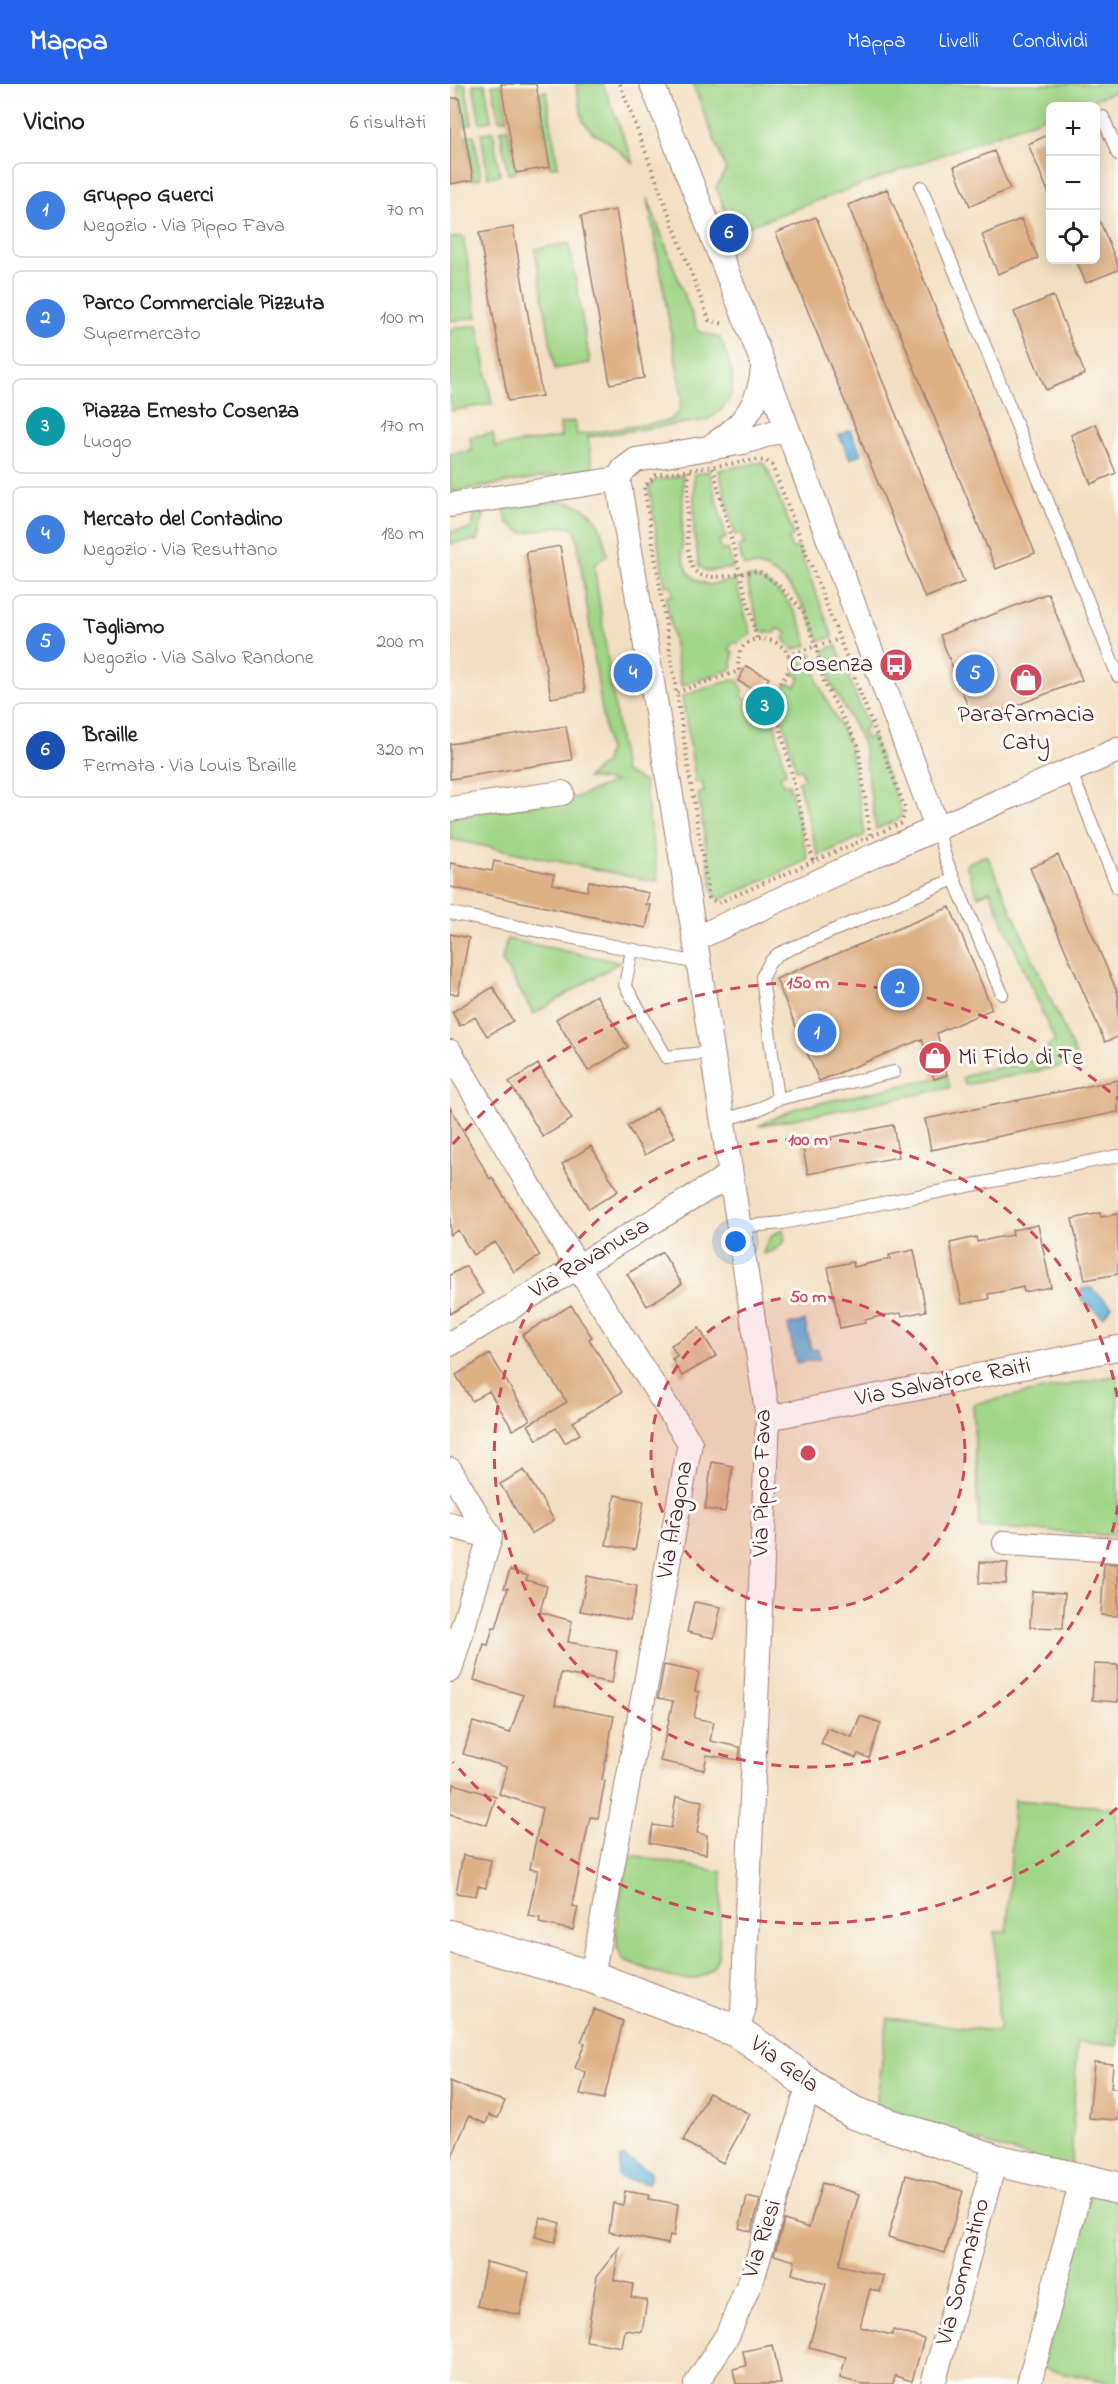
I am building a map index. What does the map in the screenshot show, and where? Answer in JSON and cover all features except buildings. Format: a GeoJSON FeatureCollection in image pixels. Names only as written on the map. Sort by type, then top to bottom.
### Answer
{"type":"FeatureCollection","features":[{"type":"Feature","properties":{"kind":"street"},"geometry":{"type":"LineString","coordinates":[[652,84],[787,428],[937,827]]}},
{"type":"Feature","properties":{"kind":"street"},"geometry":{"type":"LineString","coordinates":[[700,458],[729,435],[749,415],[757,400],[763,366]]}},
{"type":"Feature","properties":{"kind":"street"},"geometry":{"type":"LineString","coordinates":[[450,505],[606,481],[636,460],[700,458],[787,428]]}},
{"type":"Feature","properties":{"kind":"street","name":"Via Pippo Fava"},"geometry":{"type":"LineString","coordinates":[[606,481],[696,951],[768,1418],[742,2012],[736,2031]]}},
{"type":"Feature","properties":{"kind":"street"},"geometry":{"type":"LineString","coordinates":[[696,951],[937,827],[1118,750]]}},
{"type":"Feature","properties":{"kind":"street"},"geometry":{"type":"LineString","coordinates":[[450,809],[562,793]]}},
{"type":"Feature","properties":{"kind":"street","name":"Via Aragona"},"geometry":{"type":"LineString","coordinates":[[450,1052],[577,1266],[690,1443],[592,1977]]}},
{"type":"Feature","properties":{"kind":"street","name":"Via Ravanusa"},"geometry":{"type":"LineString","coordinates":[[450,1344],[730,1175]]}},
{"type":"Feature","properties":{"kind":"street","name":"Via Salvatore Raiti"},"geometry":{"type":"LineString","coordinates":[[768,1418],[1118,1348]]}},
{"type":"Feature","properties":{"kind":"street"},"geometry":{"type":"LineString","coordinates":[[450,1470],[490,1537],[450,1670]]}},
{"type":"Feature","properties":{"kind":"street"},"geometry":{"type":"LineString","coordinates":[[450,1525],[490,1537]]}},
{"type":"Feature","properties":{"kind":"street"},"geometry":{"type":"LineString","coordinates":[[1005,1543],[1118,1550]]}},
{"type":"Feature","properties":{"kind":"street","name":"Via Gela"},"geometry":{"type":"LineString","coordinates":[[450,1936],[592,1977],[736,2031],[854,2113],[995,2160],[1118,2188]]}},
{"type":"Feature","properties":{"kind":"street","name":"Via Riesi"},"geometry":{"type":"LineString","coordinates":[[696,2384],[727,2336],[754,2273],[804,2101],[812,2086]]}},
{"type":"Feature","properties":{"kind":"street","name":"Via Sommatino"},"geometry":{"type":"LineString","coordinates":[[933,2384],[995,2160]]}},
{"type":"Feature","properties":{"kind":"street"},"geometry":{"type":"LineString","coordinates":[[1029,2384],[1082,2180]]}},
{"type":"Feature","properties":{"kind":"lane"},"geometry":{"type":"LineString","coordinates":[[1103,117],[1118,154]]}},
{"type":"Feature","properties":{"kind":"lane"},"geometry":{"type":"LineString","coordinates":[[921,188],[1118,676]]}},
{"type":"Feature","properties":{"kind":"lane"},"geometry":{"type":"LineString","coordinates":[[1070,770],[1118,888]]}},
{"type":"Feature","properties":{"kind":"lane"},"geometry":{"type":"LineString","coordinates":[[937,827],[946,861],[1002,994]]}},
{"type":"Feature","properties":{"kind":"lane"},"geometry":{"type":"LineString","coordinates":[[778,1099],[762,976],[770,962],[778,954],[954,879]]}},
{"type":"Feature","properties":{"kind":"lane"},"geometry":{"type":"LineString","coordinates":[[450,913],[632,950],[696,951]]}},
{"type":"Feature","properties":{"kind":"lane"},"geometry":{"type":"LineString","coordinates":[[632,950],[625,985],[666,1057],[712,1052]]}},
{"type":"Feature","properties":{"kind":"lane"},"geometry":{"type":"LineString","coordinates":[[722,1120],[755,1111],[778,1099],[894,1072]]}},
{"type":"Feature","properties":{"kind":"lane"},"geometry":{"type":"LineString","coordinates":[[738,1227],[782,1223],[1118,1156]]}},
{"type":"Feature","properties":{"kind":"path"},"geometry":{"type":"LineString","coordinates":[[620,84],[709,320],[727,325]]}},
{"type":"Feature","properties":{"kind":"path"},"geometry":{"type":"LineString","coordinates":[[700,458],[688,532],[693,569],[701,576],[710,578],[759,571],[776,583],[803,610],[816,646],[824,683],[858,745],[870,839]]}},
{"type":"Feature","properties":{"kind":"path"},"geometry":{"type":"LineString","coordinates":[[700,458],[740,573],[757,639]]}},
{"type":"Feature","properties":{"kind":"path"},"geometry":{"type":"LineString","coordinates":[[700,458],[761,460],[772,465],[840,639],[905,808],[902,823],[870,839],[718,903],[709,898],[644,486],[656,475],[700,458]]}},
{"type":"Feature","properties":{"kind":"path"},"geometry":{"type":"LineString","coordinates":[[677,692],[739,671],[739,655],[743,648],[757,639],[764,638],[776,642],[788,655],[786,676],[771,690],[814,861]]}},
{"type":"Feature","properties":{"kind":"path"},"geometry":{"type":"LineString","coordinates":[[788,655],[840,639]]}},
{"type":"Feature","properties":{"kind":"green space"},"geometry":{"type":"Polygon","coordinates":[[[457,84],[465,84],[472,124],[464,126],[457,84]]]}},
{"type":"Feature","properties":{"kind":"green space"},"geometry":{"type":"Polygon","coordinates":[[[473,84],[485,84],[491,121],[480,123],[473,84]]]}},
{"type":"Feature","properties":{"kind":"green space"},"geometry":{"type":"Polygon","coordinates":[[[492,84],[501,84],[507,119],[499,120],[492,84]]]}},
{"type":"Feature","properties":{"kind":"green space"},"geometry":{"type":"Polygon","coordinates":[[[576,84],[603,84],[634,164],[606,140],[593,133],[583,121],[576,84]]]}},
{"type":"Feature","properties":{"kind":"green space"},"geometry":{"type":"Polygon","coordinates":[[[693,84],[1118,84],[1118,91],[1086,102],[1046,102],[1046,116],[733,232],[716,187],[726,170],[693,84]]]}},
{"type":"Feature","properties":{"kind":"green space"},"geometry":{"type":"Polygon","coordinates":[[[546,91],[558,166],[550,167],[538,93],[546,91]]]}},
{"type":"Feature","properties":{"kind":"green space"},"geometry":{"type":"Polygon","coordinates":[[[508,129],[516,173],[508,174],[500,130],[508,129]]]}},
{"type":"Feature","properties":{"kind":"green space"},"geometry":{"type":"Polygon","coordinates":[[[493,132],[500,175],[488,177],[481,133],[493,132]]]}},
{"type":"Feature","properties":{"kind":"green space"},"geometry":{"type":"Polygon","coordinates":[[[474,135],[481,178],[473,180],[466,136],[474,135]]]}},
{"type":"Feature","properties":{"kind":"green space"},"geometry":{"type":"Polygon","coordinates":[[[648,199],[698,331],[720,338],[725,350],[733,384],[727,403],[707,420],[588,437],[593,469],[450,492],[450,454],[472,451],[470,437],[493,433],[495,447],[561,437],[560,424],[575,421],[577,435],[667,421],[676,415],[682,397],[648,199]]]}},
{"type":"Feature","properties":{"kind":"green space"},"geometry":{"type":"Polygon","coordinates":[[[463,236],[477,317],[450,321],[450,238],[463,236]]]}},
{"type":"Feature","properties":{"kind":"green space"},"geometry":{"type":"Polygon","coordinates":[[[569,243],[590,363],[555,369],[535,249],[569,243]]]}},
{"type":"Feature","properties":{"kind":"green space"},"geometry":{"type":"Polygon","coordinates":[[[478,325],[492,404],[450,411],[450,329],[478,325]]]}},
{"type":"Feature","properties":{"kind":"green space"},"geometry":{"type":"Polygon","coordinates":[[[762,462],[767,468],[794,536],[788,539],[792,549],[798,547],[833,637],[820,641],[804,607],[780,577],[758,566],[744,566],[738,547],[744,544],[741,534],[735,536],[719,470],[762,462]]]}},
{"type":"Feature","properties":{"kind":"green space"},"geometry":{"type":"Polygon","coordinates":[[[709,471],[726,538],[719,541],[722,551],[728,549],[733,568],[706,571],[699,566],[694,532],[694,474],[709,471]]]}},
{"type":"Feature","properties":{"kind":"green space"},"geometry":{"type":"Polygon","coordinates":[[[683,475],[682,555],[688,572],[698,581],[709,585],[735,580],[751,634],[738,643],[733,642],[729,650],[733,652],[732,669],[681,686],[666,597],[673,595],[671,585],[665,586],[649,487],[654,481],[683,475]]]}},
{"type":"Feature","properties":{"kind":"green space"},"geometry":{"type":"Polygon","coordinates":[[[562,501],[583,508],[590,513],[603,534],[607,555],[594,565],[624,772],[644,782],[658,882],[450,839],[450,817],[568,800],[615,782],[587,778],[604,764],[608,752],[576,532],[572,528],[559,526],[523,533],[507,522],[504,508],[562,501]]]}},
{"type":"Feature","properties":{"kind":"green space"},"geometry":{"type":"Polygon","coordinates":[[[485,510],[477,540],[450,544],[450,532],[471,529],[476,512],[485,510]]]}},
{"type":"Feature","properties":{"kind":"green space"},"geometry":{"type":"Polygon","coordinates":[[[746,577],[767,584],[786,600],[799,620],[808,645],[793,650],[784,639],[787,633],[778,628],[775,633],[760,631],[746,577]]]}},
{"type":"Feature","properties":{"kind":"green space"},"geometry":{"type":"Polygon","coordinates":[[[836,645],[868,727],[862,730],[866,739],[872,736],[902,813],[898,820],[876,829],[863,743],[831,683],[824,651],[836,645]]]}},
{"type":"Feature","properties":{"kind":"green space"},"geometry":{"type":"Polygon","coordinates":[[[812,654],[818,683],[849,744],[865,835],[818,856],[798,781],[804,779],[801,769],[796,770],[776,693],[789,683],[796,686],[800,677],[794,674],[796,659],[812,654]]]}},
{"type":"Feature","properties":{"kind":"green space"},"geometry":{"type":"Polygon","coordinates":[[[735,679],[744,690],[741,696],[750,701],[754,694],[768,695],[786,773],[780,775],[783,785],[789,784],[808,860],[721,899],[713,893],[698,794],[704,792],[702,782],[696,783],[682,696],[735,679]]]}},
{"type":"Feature","properties":{"kind":"green space"},"geometry":{"type":"Polygon","coordinates":[[[987,855],[1079,1063],[965,1085],[962,1078],[977,1072],[1049,1058],[1048,1045],[1055,1042],[990,891],[978,896],[966,864],[987,855]]]}},
{"type":"Feature","properties":{"kind":"green space"},"geometry":{"type":"Polygon","coordinates":[[[507,939],[620,962],[534,1014],[502,961],[507,939]]]}},
{"type":"Feature","properties":{"kind":"green space"},"geometry":{"type":"Polygon","coordinates":[[[947,1076],[950,1088],[758,1126],[796,1108],[947,1076]]]}},
{"type":"Feature","properties":{"kind":"green space"},"geometry":{"type":"Polygon","coordinates":[[[783,1229],[785,1241],[773,1251],[763,1254],[770,1238],[783,1229]]]}},
{"type":"Feature","properties":{"kind":"green space"},"geometry":{"type":"Polygon","coordinates":[[[1118,1375],[1118,1536],[979,1527],[973,1404],[1118,1375]]]}},
{"type":"Feature","properties":{"kind":"green space"},"geometry":{"type":"Polygon","coordinates":[[[1014,1800],[1117,1808],[1118,1806],[1118,2046],[1077,2042],[1071,2169],[875,2111],[888,2018],[999,2032],[995,1932],[1007,1932],[1014,1800]]]}},
{"type":"Feature","properties":{"kind":"green space"},"geometry":{"type":"Polygon","coordinates":[[[627,1854],[722,1872],[719,1953],[712,1968],[703,1976],[678,1979],[624,1960],[617,1947],[616,1928],[627,1854]]]}},
{"type":"Feature","properties":{"kind":"green space"},"geometry":{"type":"Polygon","coordinates":[[[1090,2192],[1118,2199],[1118,2384],[1042,2368],[1090,2192]]]}},
{"type":"Feature","properties":{"kind":"water"},"geometry":{"type":"Polygon","coordinates":[[[850,430],[861,454],[850,459],[839,435],[850,430]]]}},
{"type":"Feature","properties":{"kind":"water"},"geometry":{"type":"Polygon","coordinates":[[[1083,1288],[1091,1288],[1112,1306],[1103,1317],[1081,1299],[1083,1297],[1079,1293],[1083,1288]]]}},
{"type":"Feature","properties":{"kind":"water"},"geometry":{"type":"Polygon","coordinates":[[[805,1321],[811,1350],[818,1349],[820,1359],[796,1363],[788,1325],[805,1321]]]}},
{"type":"Feature","properties":{"kind":"water"},"geometry":{"type":"Polygon","coordinates":[[[624,2157],[651,2172],[649,2183],[619,2178],[621,2158],[624,2157]]]}},
{"type":"Feature","properties":{"kind":"place","name":"Braille"},"geometry":{"type":"Point","coordinates":[729,233]}},
{"type":"Feature","properties":{"kind":"place","name":"Cosenza"},"geometry":{"type":"Point","coordinates":[896,665]}},
{"type":"Feature","properties":{"kind":"place","name":"Mercato del Contadino"},"geometry":{"type":"Point","coordinates":[633,673]}},
{"type":"Feature","properties":{"kind":"place","name":"Tagliamo"},"geometry":{"type":"Point","coordinates":[975,674]}},
{"type":"Feature","properties":{"kind":"place","name":"Parafarmacia Caty"},"geometry":{"type":"Point","coordinates":[1026,680]}},
{"type":"Feature","properties":{"kind":"place","name":"Piazza Ernesto Cosenza"},"geometry":{"type":"Point","coordinates":[765,706]}},
{"type":"Feature","properties":{"kind":"place","name":"Parco Commerciale Pizzuta"},"geometry":{"type":"Point","coordinates":[900,988]}},
{"type":"Feature","properties":{"kind":"place","name":"Gruppo Guerci"},"geometry":{"type":"Point","coordinates":[817,1033]}},
{"type":"Feature","properties":{"kind":"place","name":"Mi Fido di Te"},"geometry":{"type":"Point","coordinates":[935,1058]}}]}
